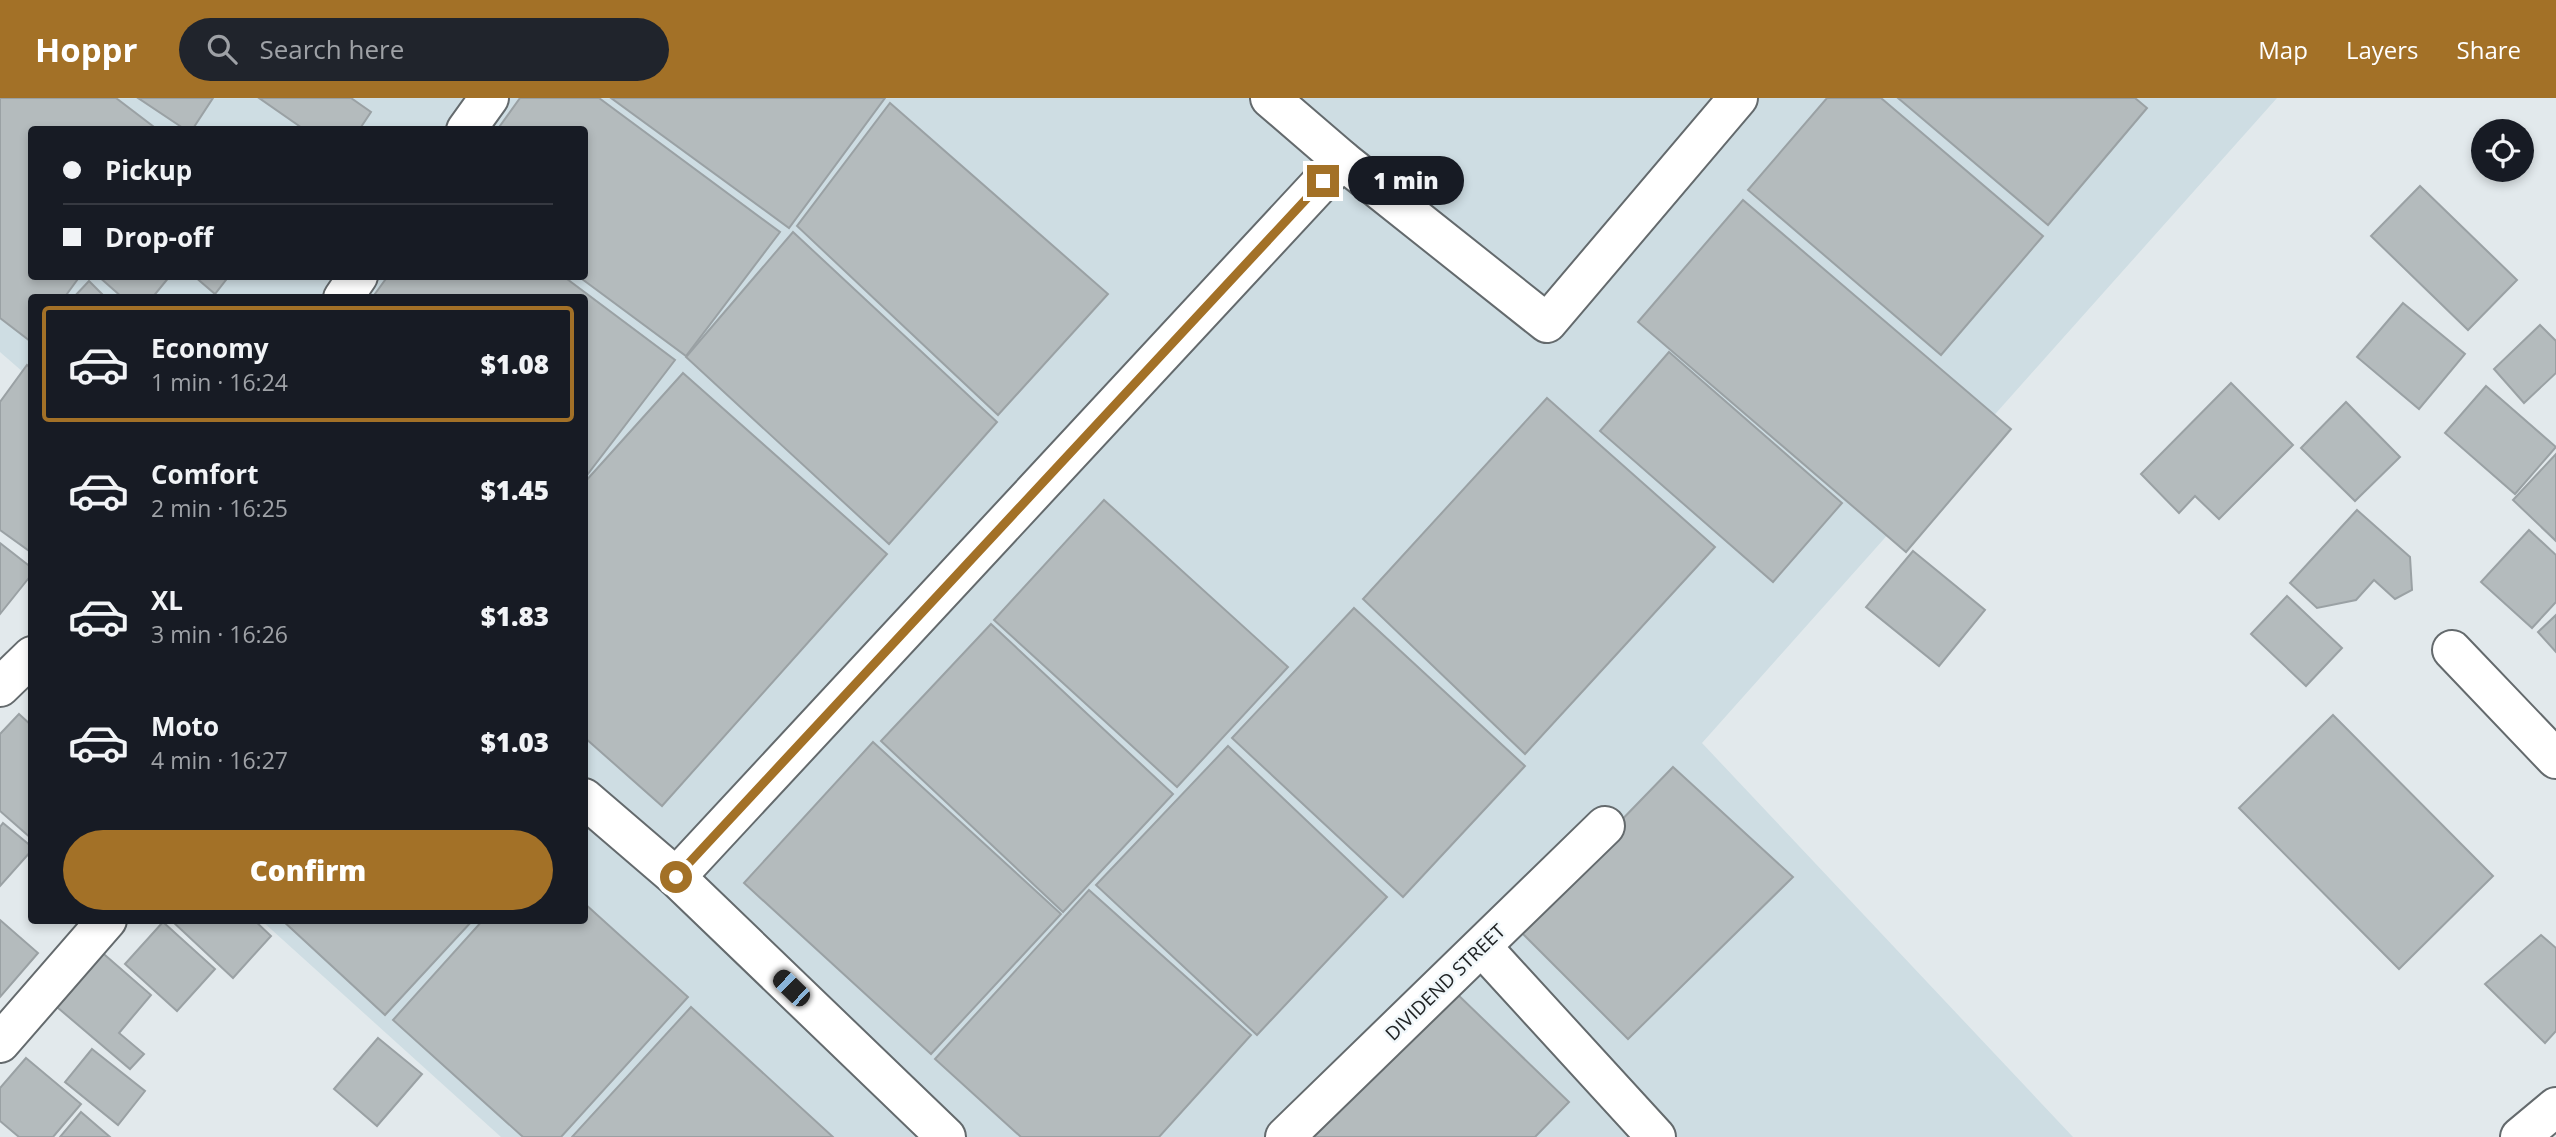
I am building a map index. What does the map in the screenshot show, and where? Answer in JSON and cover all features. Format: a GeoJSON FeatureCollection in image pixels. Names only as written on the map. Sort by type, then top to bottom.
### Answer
{"type":"FeatureCollection","features":[{"type":"Feature","properties":{"kind":"street"},"geometry":{"type":"LineString","coordinates":[[469,126],[489,98]]}},
{"type":"Feature","properties":{"kind":"street"},"geometry":{"type":"LineString","coordinates":[[1270,98],[1342,160],[1547,323],[1738,98]]}},
{"type":"Feature","properties":{"kind":"street"},"geometry":{"type":"LineString","coordinates":[[676,877],[1342,160]]}},
{"type":"Feature","properties":{"kind":"street"},"geometry":{"type":"LineString","coordinates":[[2452,650],[2556,759]]}},
{"type":"Feature","properties":{"kind":"street"},"geometry":{"type":"LineString","coordinates":[[0,687],[28,660]]}},
{"type":"Feature","properties":{"kind":"street"},"geometry":{"type":"LineString","coordinates":[[588,801],[676,877],[946,1137]]}},
{"type":"Feature","properties":{"kind":"street","name":"DIVIDEND STREET"},"geometry":{"type":"LineString","coordinates":[[1285,1137],[1605,826]]}},
{"type":"Feature","properties":{"kind":"street"},"geometry":{"type":"LineString","coordinates":[[0,1044],[104,924]]}},
{"type":"Feature","properties":{"kind":"street"},"geometry":{"type":"LineString","coordinates":[[1482,947],[1656,1137]]}},
{"type":"Feature","properties":{"kind":"street"},"geometry":{"type":"LineString","coordinates":[[2520,1137],[2556,1107]]}},
{"type":"Feature","properties":{"kind":"shaded area"},"geometry":{"type":"Polygon","coordinates":[[[0,98],[2277,98],[1702,743],[2073,1137],[501,1137],[265,924],[588,924],[588,294],[28,294],[28,376],[0,352],[0,98]]]}},
{"type":"Feature","properties":{"kind":"building"},"geometry":{"type":"Polygon","coordinates":[[[0,98],[116,98],[153,126],[28,126],[28,280],[77,280],[67,294],[28,294],[28,339],[0,318],[0,98]]]}},
{"type":"Feature","properties":{"kind":"building"},"geometry":{"type":"Polygon","coordinates":[[[138,98],[213,98],[195,126],[180,126],[138,98]]]}},
{"type":"Feature","properties":{"kind":"building"},"geometry":{"type":"Polygon","coordinates":[[[259,98],[351,98],[371,112],[362,126],[299,126],[259,98]]]}},
{"type":"Feature","properties":{"kind":"building"},"geometry":{"type":"Polygon","coordinates":[[[520,98],[599,98],[780,232],[686,356],[583,280],[588,280],[588,126],[500,126],[520,98]]]}},
{"type":"Feature","properties":{"kind":"building"},"geometry":{"type":"Polygon","coordinates":[[[611,98],[885,98],[789,228],[611,98]]]}},
{"type":"Feature","properties":{"kind":"building"},"geometry":{"type":"Polygon","coordinates":[[[1827,98],[1881,98],[2043,236],[1941,355],[1748,190],[1827,98]]]}},
{"type":"Feature","properties":{"kind":"building"},"geometry":{"type":"Polygon","coordinates":[[[1898,98],[2135,98],[2147,108],[2048,225],[1898,98]]]}},
{"type":"Feature","properties":{"kind":"building"},"geometry":{"type":"Polygon","coordinates":[[[890,103],[1108,294],[998,415],[797,226],[890,103]]]}},
{"type":"Feature","properties":{"kind":"building"},"geometry":{"type":"Polygon","coordinates":[[[2420,186],[2517,280],[2468,330],[2371,236],[2420,186]]]}},
{"type":"Feature","properties":{"kind":"building"},"geometry":{"type":"Polygon","coordinates":[[[1743,200],[2011,429],[1906,552],[1638,322],[1743,200]]]}},
{"type":"Feature","properties":{"kind":"building"},"geometry":{"type":"Polygon","coordinates":[[[793,232],[997,422],[889,544],[686,357],[793,232]]]}},
{"type":"Feature","properties":{"kind":"building"},"geometry":{"type":"Polygon","coordinates":[[[103,280],[167,280],[155,294],[118,294],[103,280]]]}},
{"type":"Feature","properties":{"kind":"building"},"geometry":{"type":"Polygon","coordinates":[[[199,280],[226,280],[215,294],[199,280]]]}},
{"type":"Feature","properties":{"kind":"building"},"geometry":{"type":"Polygon","coordinates":[[[385,280],[568,280],[587,294],[375,294],[385,280]]]}},
{"type":"Feature","properties":{"kind":"building"},"geometry":{"type":"Polygon","coordinates":[[[89,281],[102,294],[77,294],[89,281]]]}},
{"type":"Feature","properties":{"kind":"building"},"geometry":{"type":"Polygon","coordinates":[[[588,295],[675,360],[588,474],[588,295]]]}},
{"type":"Feature","properties":{"kind":"building"},"geometry":{"type":"Polygon","coordinates":[[[2403,303],[2465,354],[2419,409],[2357,357],[2403,303]]]}},
{"type":"Feature","properties":{"kind":"building"},"geometry":{"type":"Polygon","coordinates":[[[2540,325],[2556,341],[2556,373],[2524,403],[2494,369],[2540,325]]]}},
{"type":"Feature","properties":{"kind":"building"},"geometry":{"type":"Polygon","coordinates":[[[1669,352],[1842,503],[1773,582],[1600,431],[1669,352]]]}},
{"type":"Feature","properties":{"kind":"building"},"geometry":{"type":"Polygon","coordinates":[[[27,365],[28,550],[0,530],[0,402],[27,365]]]}},
{"type":"Feature","properties":{"kind":"building"},"geometry":{"type":"Polygon","coordinates":[[[683,373],[887,554],[662,806],[588,741],[588,479],[683,373]]]}},
{"type":"Feature","properties":{"kind":"building"},"geometry":{"type":"Polygon","coordinates":[[[2231,383],[2293,445],[2219,519],[2195,496],[2179,513],[2141,474],[2231,383]]]}},
{"type":"Feature","properties":{"kind":"building"},"geometry":{"type":"Polygon","coordinates":[[[2486,386],[2556,447],[2515,494],[2445,433],[2486,386]]]}},
{"type":"Feature","properties":{"kind":"building"},"geometry":{"type":"Polygon","coordinates":[[[1547,398],[1715,547],[1525,754],[1363,599],[1547,398]]]}},
{"type":"Feature","properties":{"kind":"building"},"geometry":{"type":"Polygon","coordinates":[[[2346,402],[2400,457],[2355,501],[2301,448],[2346,402]]]}},
{"type":"Feature","properties":{"kind":"building"},"geometry":{"type":"Polygon","coordinates":[[[2556,454],[2556,541],[2513,500],[2556,454]]]}},
{"type":"Feature","properties":{"kind":"building"},"geometry":{"type":"Polygon","coordinates":[[[1104,500],[1288,667],[1177,787],[994,620],[1104,500]]]}},
{"type":"Feature","properties":{"kind":"building"},"geometry":{"type":"Polygon","coordinates":[[[2357,510],[2410,557],[2412,590],[2395,599],[2374,580],[2356,600],[2317,608],[2290,583],[2357,510]]]}},
{"type":"Feature","properties":{"kind":"building"},"geometry":{"type":"Polygon","coordinates":[[[2529,530],[2556,555],[2556,602],[2532,628],[2481,582],[2529,530]]]}},
{"type":"Feature","properties":{"kind":"building"},"geometry":{"type":"Polygon","coordinates":[[[0,543],[28,565],[28,579],[0,614],[0,543]]]}},
{"type":"Feature","properties":{"kind":"building"},"geometry":{"type":"Polygon","coordinates":[[[1913,551],[1985,610],[1939,666],[1866,607],[1913,551]]]}},
{"type":"Feature","properties":{"kind":"building"},"geometry":{"type":"Polygon","coordinates":[[[2287,596],[2342,648],[2306,686],[2251,634],[2287,596]]]}},
{"type":"Feature","properties":{"kind":"building"},"geometry":{"type":"Polygon","coordinates":[[[1354,608],[1525,766],[1403,897],[1232,738],[1354,608]]]}},
{"type":"Feature","properties":{"kind":"building"},"geometry":{"type":"Polygon","coordinates":[[[2556,615],[2556,652],[2538,632],[2556,615]]]}},
{"type":"Feature","properties":{"kind":"building"},"geometry":{"type":"Polygon","coordinates":[[[991,624],[1173,794],[1063,912],[881,741],[991,624]]]}},
{"type":"Feature","properties":{"kind":"building"},"geometry":{"type":"Polygon","coordinates":[[[19,714],[28,722],[28,836],[0,811],[0,734],[19,714]]]}},
{"type":"Feature","properties":{"kind":"building"},"geometry":{"type":"Polygon","coordinates":[[[2333,715],[2493,876],[2399,969],[2239,808],[2333,715]]]}},
{"type":"Feature","properties":{"kind":"building"},"geometry":{"type":"Polygon","coordinates":[[[873,742],[1061,914],[931,1054],[744,883],[873,742]]]}},
{"type":"Feature","properties":{"kind":"building"},"geometry":{"type":"Polygon","coordinates":[[[1228,746],[1387,897],[1257,1035],[1096,885],[1228,746]]]}},
{"type":"Feature","properties":{"kind":"building"},"geometry":{"type":"Polygon","coordinates":[[[1673,767],[1793,877],[1628,1039],[1517,928],[1673,767]]]}},
{"type":"Feature","properties":{"kind":"building"},"geometry":{"type":"Polygon","coordinates":[[[3,823],[28,844],[28,854],[0,886],[0,827],[3,823]]]}},
{"type":"Feature","properties":{"kind":"building"},"geometry":{"type":"Polygon","coordinates":[[[1089,890],[1251,1035],[1159,1137],[1021,1137],[935,1059],[1089,890]]]}},
{"type":"Feature","properties":{"kind":"building"},"geometry":{"type":"Polygon","coordinates":[[[588,907],[688,997],[561,1137],[523,1137],[393,1020],[479,924],[588,924],[588,907]]]}},
{"type":"Feature","properties":{"kind":"building"},"geometry":{"type":"Polygon","coordinates":[[[0,920],[38,953],[0,997],[0,920]]]}},
{"type":"Feature","properties":{"kind":"building"},"geometry":{"type":"Polygon","coordinates":[[[161,924],[165,924],[215,969],[177,1011],[125,964],[161,924]]]}},
{"type":"Feature","properties":{"kind":"building"},"geometry":{"type":"Polygon","coordinates":[[[175,924],[258,924],[271,936],[233,978],[175,924]]]}},
{"type":"Feature","properties":{"kind":"building"},"geometry":{"type":"Polygon","coordinates":[[[286,924],[469,924],[385,1015],[286,924]]]}},
{"type":"Feature","properties":{"kind":"building"},"geometry":{"type":"Polygon","coordinates":[[[2541,935],[2556,948],[2556,1031],[2545,1043],[2485,984],[2541,935]]]}},
{"type":"Feature","properties":{"kind":"building"},"geometry":{"type":"Polygon","coordinates":[[[98,949],[151,995],[119,1033],[144,1054],[130,1069],[51,1002],[98,949]]]}},
{"type":"Feature","properties":{"kind":"building"},"geometry":{"type":"Polygon","coordinates":[[[1455,992],[1569,1102],[1535,1137],[1311,1137],[1455,992]]]}},
{"type":"Feature","properties":{"kind":"building"},"geometry":{"type":"Polygon","coordinates":[[[691,1007],[833,1137],[572,1137],[691,1007]]]}},
{"type":"Feature","properties":{"kind":"building"},"geometry":{"type":"Polygon","coordinates":[[[378,1038],[422,1074],[377,1126],[334,1089],[378,1038]]]}},
{"type":"Feature","properties":{"kind":"building"},"geometry":{"type":"Polygon","coordinates":[[[92,1049],[145,1091],[118,1125],[65,1082],[92,1049]]]}},
{"type":"Feature","properties":{"kind":"building"},"geometry":{"type":"Polygon","coordinates":[[[26,1058],[81,1104],[53,1137],[19,1137],[0,1121],[0,1088],[26,1058]]]}},
{"type":"Feature","properties":{"kind":"building"},"geometry":{"type":"Polygon","coordinates":[[[81,1112],[110,1137],[60,1137],[81,1112]]]}},
{"type":"Feature","properties":{"kind":"route"},"geometry":{"type":"LineString","coordinates":[[676,877],[1323,181]]}}]}
